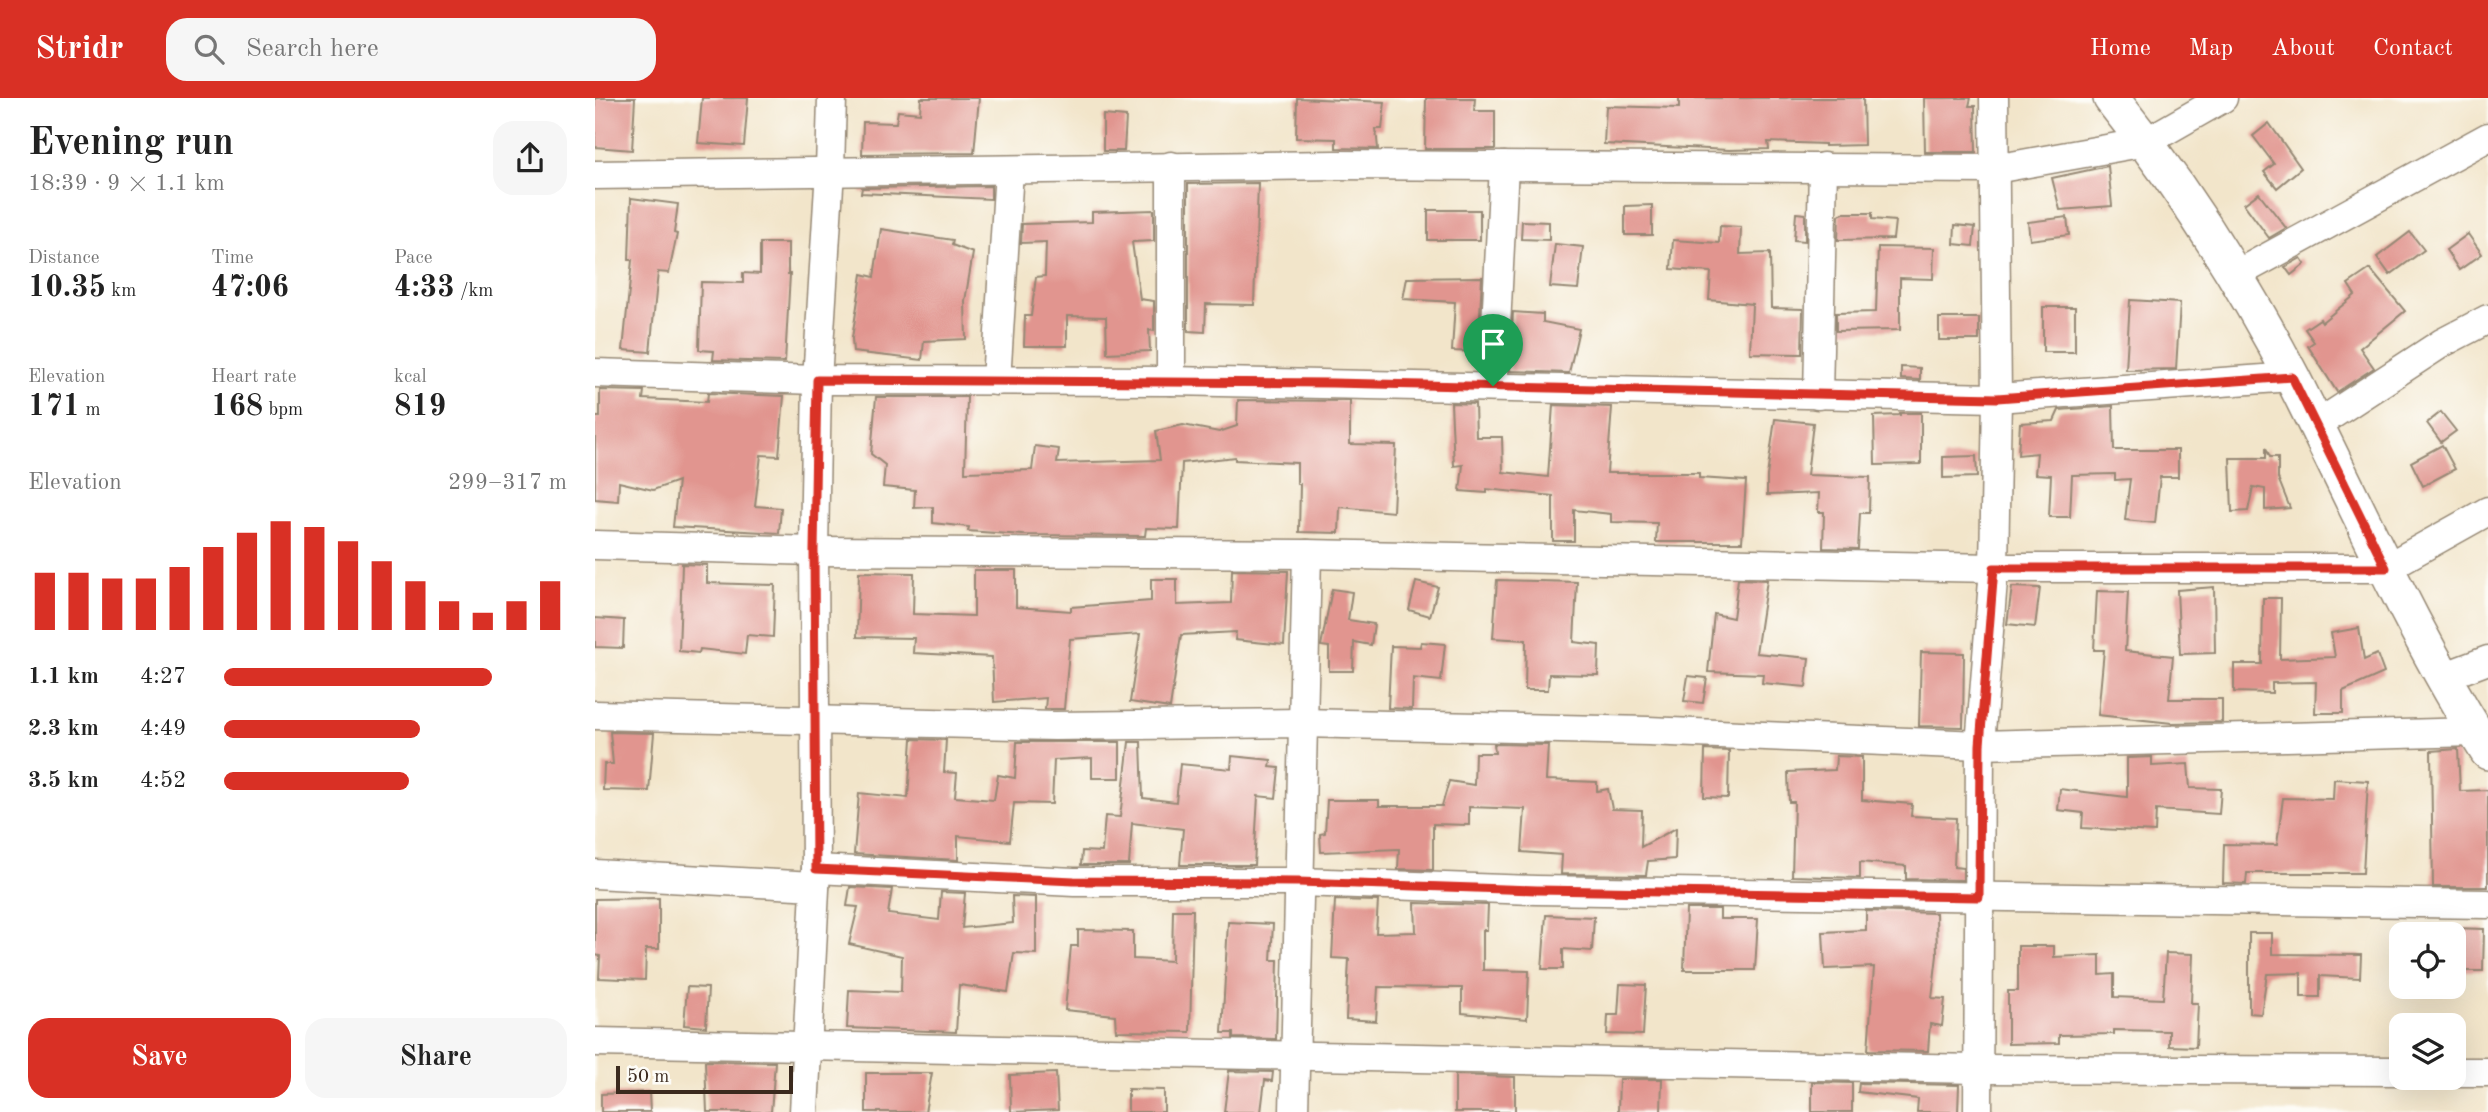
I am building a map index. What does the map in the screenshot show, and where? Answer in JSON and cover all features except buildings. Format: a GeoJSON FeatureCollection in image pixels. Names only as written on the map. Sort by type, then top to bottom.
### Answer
{"type":"FeatureCollection","features":[{"type":"Feature","properties":{"kind":"street"},"geometry":{"type":"LineString","coordinates":[[804,1112],[816,877],[814,551],[817,380],[831,170],[832,98]]}},
{"type":"Feature","properties":{"kind":"street"},"geometry":{"type":"LineString","coordinates":[[1978,1112],[1980,745],[1994,568],[1997,398],[1994,98]]}},
{"type":"Feature","properties":{"kind":"street"},"geometry":{"type":"LineString","coordinates":[[2111,98],[2146,142],[2235,275],[2292,377],[2443,677],[2482,742]]}},
{"type":"Feature","properties":{"kind":"street"},"geometry":{"type":"LineString","coordinates":[[595,175],[1171,166],[1995,169],[2146,142],[2223,98]]}},
{"type":"Feature","properties":{"kind":"street"},"geometry":{"type":"LineString","coordinates":[[2235,275],[2488,137]]}},
{"type":"Feature","properties":{"kind":"street"},"geometry":{"type":"LineString","coordinates":[[1171,166],[1171,381]]}},
{"type":"Feature","properties":{"kind":"street"},"geometry":{"type":"LineString","coordinates":[[1493,386],[1504,166]]}},
{"type":"Feature","properties":{"kind":"street"},"geometry":{"type":"LineString","coordinates":[[1818,395],[1823,167]]}},
{"type":"Feature","properties":{"kind":"street"},"geometry":{"type":"LineString","coordinates":[[996,381],[1009,170]]}},
{"type":"Feature","properties":{"kind":"street"},"geometry":{"type":"LineString","coordinates":[[2315,426],[2442,343],[2488,319]]}},
{"type":"Feature","properties":{"kind":"street"},"geometry":{"type":"LineString","coordinates":[[595,373],[817,380],[1171,381],[1997,398],[2292,377]]}},
{"type":"Feature","properties":{"kind":"street"},"geometry":{"type":"LineString","coordinates":[[595,545],[814,551],[1307,554],[1994,568],[2386,568],[2488,512]]}},
{"type":"Feature","properties":{"kind":"street"},"geometry":{"type":"LineString","coordinates":[[1294,1112],[1307,554]]}},
{"type":"Feature","properties":{"kind":"street"},"geometry":{"type":"LineString","coordinates":[[2443,677],[2488,660]]}},
{"type":"Feature","properties":{"kind":"street"},"geometry":{"type":"LineString","coordinates":[[595,715],[1055,726],[1301,723],[1648,731],[1980,745],[2482,742]]}},
{"type":"Feature","properties":{"kind":"street"},"geometry":{"type":"LineString","coordinates":[[595,874],[1298,882],[1537,890],[2488,904]]}},
{"type":"Feature","properties":{"kind":"street"},"geometry":{"type":"LineString","coordinates":[[595,1042],[1978,1069],[2389,1071]]}},
{"type":"Feature","properties":{"kind":"street"},"geometry":{"type":"LineString","coordinates":[[2466,1072],[2488,1072]]}},
{"type":"Feature","properties":{"kind":"route"},"geometry":{"type":"LineString","coordinates":[[2292,377],[2386,568],[1994,568],[1980,745],[1979,897],[1537,890],[1298,882],[1074,881],[816,869],[814,551],[817,380],[1171,381],[1493,386],[1997,398],[2292,377]]}}]}
